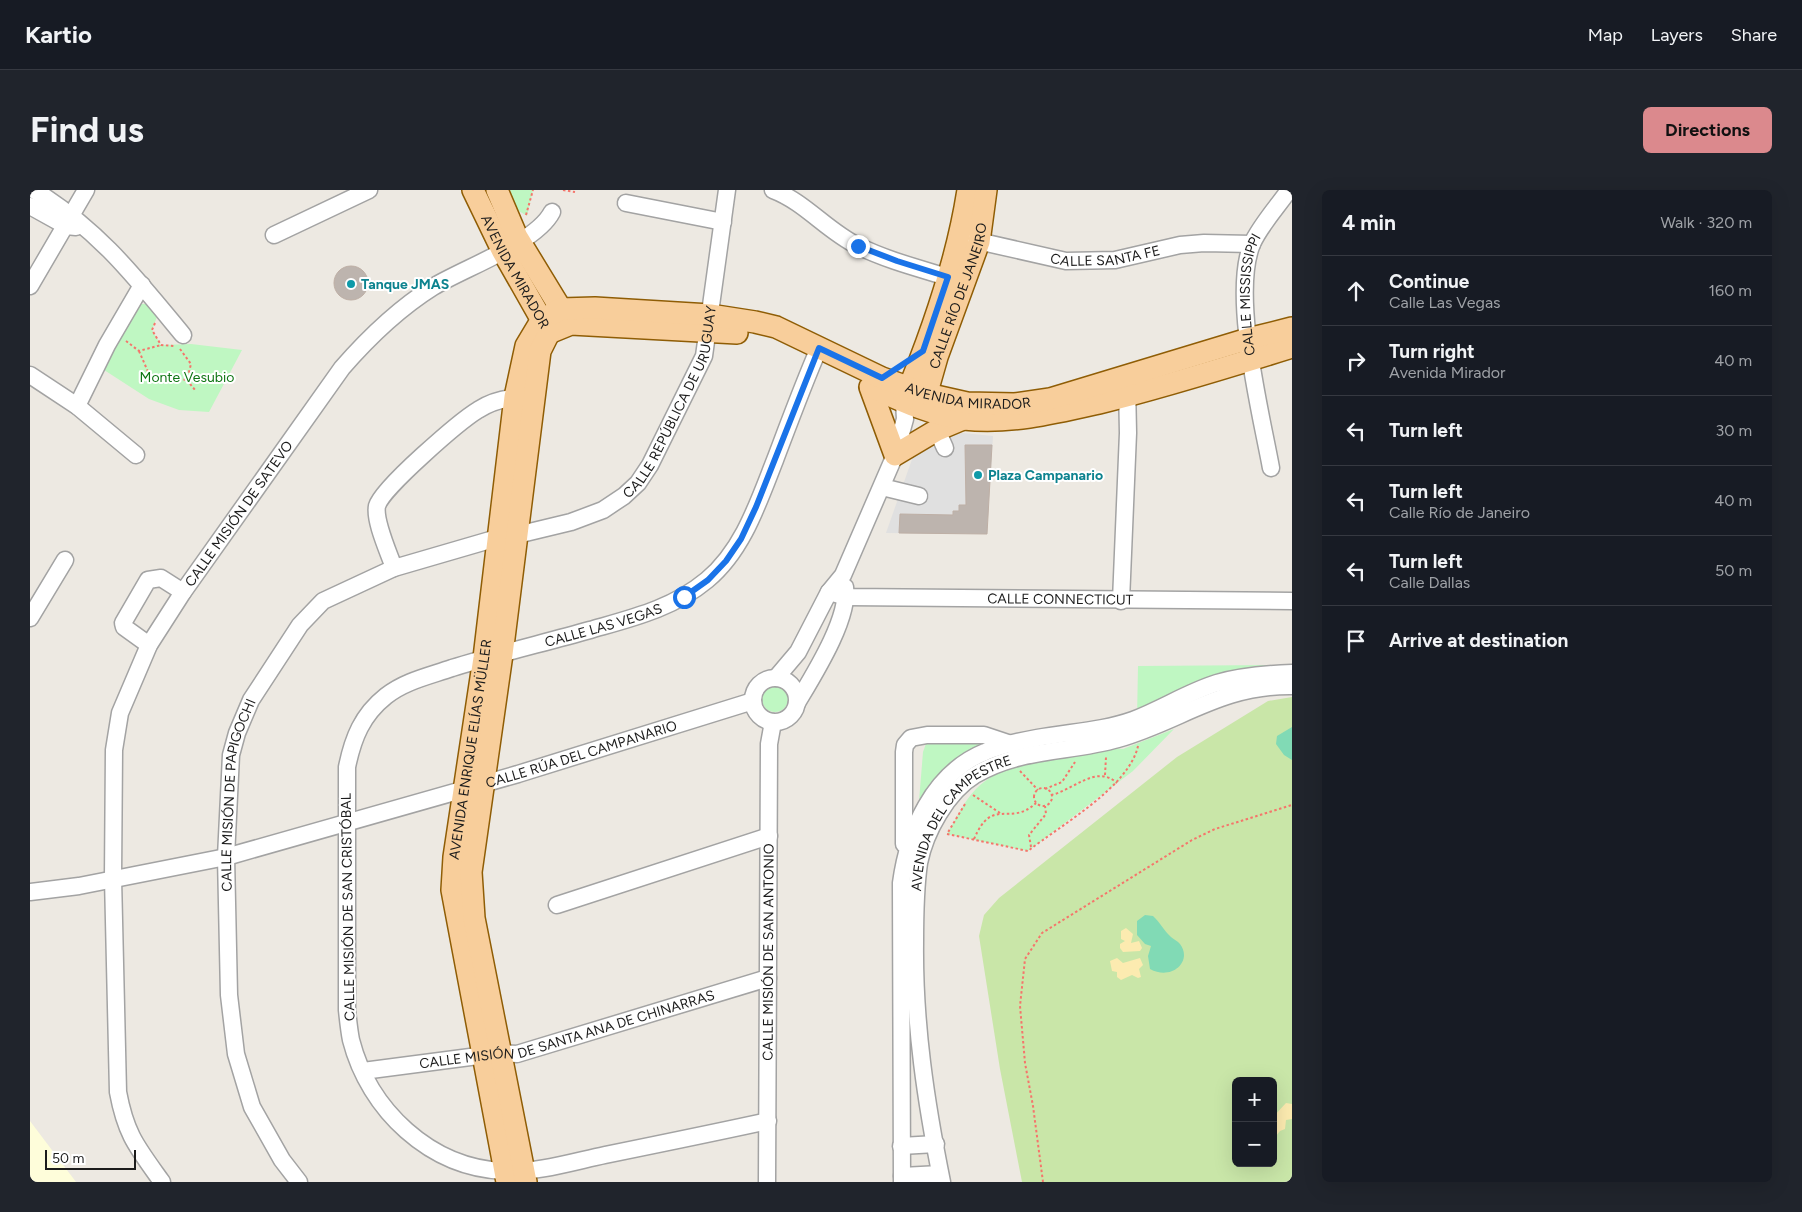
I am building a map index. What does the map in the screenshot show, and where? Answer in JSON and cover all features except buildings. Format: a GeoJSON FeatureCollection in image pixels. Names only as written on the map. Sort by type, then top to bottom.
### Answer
{"type":"FeatureCollection","features":[{"type":"Feature","properties":{"kind":"main road","name":"AVENIDA MIRADOR"},"geometry":{"type":"LineString","coordinates":[[473,190],[511,246],[565,316],[595,308],[776,328],[817,354],[913,402],[965,411],[1127,386],[1250,349],[1292,328]]}},
{"type":"Feature","properties":{"kind":"main road","name":"AVENIDA MIRADOR"},"geometry":{"type":"LineString","coordinates":[[497,190],[511,246],[545,327]]}},
{"type":"Feature","properties":{"kind":"main road","name":"CALLE RÍO DE JANEIRO"},"geometry":{"type":"LineString","coordinates":[[968,190],[969,239]]}},
{"type":"Feature","properties":{"kind":"main road","name":"CALLE RÍO DE JANEIRO"},"geometry":{"type":"LineString","coordinates":[[913,402],[986,190]]}},
{"type":"Feature","properties":{"kind":"main road"},"geometry":{"type":"LineString","coordinates":[[545,327],[565,316]]}},
{"type":"Feature","properties":{"kind":"main road","name":"AVENIDA ENRIQUE ELÍAS MÜLLER"},"geometry":{"type":"LineString","coordinates":[[515,1176],[492,1055],[471,892],[474,786],[493,656],[524,397],[526,346],[545,327]]}},
{"type":"Feature","properties":{"kind":"main road","name":"AVENIDA MIRADOR"},"geometry":{"type":"LineString","coordinates":[[1250,349],[1292,347]]}},
{"type":"Feature","properties":{"kind":"main road"},"geometry":{"type":"LineString","coordinates":[[930,354],[944,382],[965,411],[941,439],[894,455],[876,382],[930,354]]}},
{"type":"Feature","properties":{"kind":"street"},"geometry":{"type":"LineString","coordinates":[[34,190],[70,221]]}},
{"type":"Feature","properties":{"kind":"street"},"geometry":{"type":"LineString","coordinates":[[30,286],[70,221],[86,190]]}},
{"type":"Feature","properties":{"kind":"street"},"geometry":{"type":"LineString","coordinates":[[274,235],[369,190]]}},
{"type":"Feature","properties":{"kind":"street","name":"CALLE REPÚBLICA DE URUGUAY"},"geometry":{"type":"LineString","coordinates":[[507,536],[571,522],[604,510],[638,483],[650,466],[704,356],[728,190]]}},
{"type":"Feature","properties":{"kind":"street"},"geometry":{"type":"LineString","coordinates":[[772,190],[796,202],[827,227],[858,246],[956,280]]}},
{"type":"Feature","properties":{"kind":"street","name":"CALLE MISSISSIPPI"},"geometry":{"type":"LineString","coordinates":[[1271,468],[1250,349],[1245,275],[1252,244],[1289,190]]}},
{"type":"Feature","properties":{"kind":"street"},"geometry":{"type":"LineString","coordinates":[[626,203],[723,222]]}},
{"type":"Feature","properties":{"kind":"street"},"geometry":{"type":"LineString","coordinates":[[30,206],[86,227],[110,248],[142,285],[181,342]]}},
{"type":"Feature","properties":{"kind":"street","name":"CALLE MISIÓN DE SATEVO"},"geometry":{"type":"LineString","coordinates":[[162,1182],[131,1138],[125,1124],[118,1092],[113,878],[116,731],[131,684],[149,645],[183,592],[342,368],[384,324],[434,287],[511,246],[538,229],[552,212]]}},
{"type":"Feature","properties":{"kind":"street","name":"CALLE SANTA FE"},"geometry":{"type":"LineString","coordinates":[[969,239],[1066,261],[1115,260],[1196,244],[1252,244]]}},
{"type":"Feature","properties":{"kind":"street"},"geometry":{"type":"LineString","coordinates":[[77,406],[112,337],[142,285]]}},
{"type":"Feature","properties":{"kind":"street","name":"CALLE LAS VEGAS"},"geometry":{"type":"LineString","coordinates":[[493,656],[654,612],[684,597],[708,580],[726,561],[741,539],[756,507],[817,354]]}},
{"type":"Feature","properties":{"kind":"street"},"geometry":{"type":"LineString","coordinates":[[30,375],[77,406],[136,455]]}},
{"type":"Feature","properties":{"kind":"street"},"geometry":{"type":"LineString","coordinates":[[1121,601],[1127,386]]}},
{"type":"Feature","properties":{"kind":"street"},"geometry":{"type":"LineString","coordinates":[[394,568],[377,515],[377,506],[382,496],[456,426],[480,409],[524,397]]}},
{"type":"Feature","properties":{"kind":"street","name":"CALLE RÍO DE JANEIRO"},"geometry":{"type":"LineString","coordinates":[[780,679],[804,642],[829,592],[843,575],[882,486],[913,402]]}},
{"type":"Feature","properties":{"kind":"street"},"geometry":{"type":"LineString","coordinates":[[882,486],[919,496]]}},
{"type":"Feature","properties":{"kind":"street","name":"CALLE MISIÓN DE PAPIGOCHI"},"geometry":{"type":"LineString","coordinates":[[299,1182],[282,1160],[252,1107],[236,1054],[229,995],[226,857],[231,754],[237,733],[251,700],[300,625],[312,611],[338,593],[394,568],[507,536]]}},
{"type":"Feature","properties":{"kind":"street"},"geometry":{"type":"LineString","coordinates":[[30,618],[65,560]]}},
{"type":"Feature","properties":{"kind":"street"},"geometry":{"type":"LineString","coordinates":[[822,659],[780,679],[769,679],[757,687],[753,701],[754,707],[761,718],[779,722],[791,715],[822,659],[846,597],[843,575]]}},
{"type":"Feature","properties":{"kind":"street"},"geometry":{"type":"LineString","coordinates":[[149,645],[124,627],[123,623],[148,580],[161,578],[183,592]]}},
{"type":"Feature","properties":{"kind":"street","name":"CALLE CONNECTICUT"},"geometry":{"type":"LineString","coordinates":[[829,592],[846,597],[1121,601],[1292,601]]}},
{"type":"Feature","properties":{"kind":"street"},"geometry":{"type":"LineString","coordinates":[[804,642],[822,659]]}},
{"type":"Feature","properties":{"kind":"street","name":"CALLE MISIÓN DE SAN CRISTÓBAL"},"geometry":{"type":"LineString","coordinates":[[493,656],[409,682],[386,696],[370,711],[359,726],[351,745],[348,767],[347,823],[347,1010],[351,1040],[363,1071],[380,1100],[410,1134],[430,1150],[456,1163],[515,1176],[768,1121]]}},
{"type":"Feature","properties":{"kind":"street","name":"AVENIDA DEL CAMPESTRE"},"geometry":{"type":"LineString","coordinates":[[1177,707],[1216,684],[1240,678],[1292,674]]}},
{"type":"Feature","properties":{"kind":"street"},"geometry":{"type":"LineString","coordinates":[[780,679],[794,689],[797,703]]}},
{"type":"Feature","properties":{"kind":"street","name":"AVENIDA DEL CAMPESTRE"},"geometry":{"type":"LineString","coordinates":[[941,1178],[916,1023],[917,882],[925,843],[934,823],[956,790],[973,776],[1038,745],[1224,695],[1259,688],[1292,686]]}},
{"type":"Feature","properties":{"kind":"street","name":"CALLE RÚA DEL CAMPANARIO"},"geometry":{"type":"LineString","coordinates":[[30,892],[79,886],[226,857],[474,786],[753,701]]}},
{"type":"Feature","properties":{"kind":"street","name":"CALLE MISIÓN DE SAN ANTONIO"},"geometry":{"type":"LineString","coordinates":[[767,1182],[769,744],[773,722]]}},
{"type":"Feature","properties":{"kind":"street","name":"AVENIDA DEL CAMPESTRE"},"geometry":{"type":"LineString","coordinates":[[902,1179],[901,883],[904,856],[904,752],[908,741],[918,736],[928,735],[984,736],[1011,744],[1038,745]]}},
{"type":"Feature","properties":{"kind":"street","name":"AVENIDA DEL CAMPESTRE"},"geometry":{"type":"LineString","coordinates":[[904,856],[917,822],[930,799],[946,779],[965,763],[985,752],[1011,744]]}},
{"type":"Feature","properties":{"kind":"street"},"geometry":{"type":"LineString","coordinates":[[557,905],[769,836]]}},
{"type":"Feature","properties":{"kind":"street"},"geometry":{"type":"LineString","coordinates":[[901,883],[917,882]]}},
{"type":"Feature","properties":{"kind":"street","name":"CALLE MISIÓN DE SANTA ANA DE CHINARRAS"},"geometry":{"type":"LineString","coordinates":[[363,1071],[492,1055],[517,1054],[768,978]]}},
{"type":"Feature","properties":{"kind":"street"},"geometry":{"type":"LineString","coordinates":[[901,1146],[936,1144]]}},
{"type":"Feature","properties":{"kind":"street"},"geometry":{"type":"LineString","coordinates":[[902,1179],[941,1178]]}},
{"type":"Feature","properties":{"kind":"path"},"geometry":{"type":"LineString","coordinates":[[563,190],[574,192]]}},
{"type":"Feature","properties":{"kind":"path"},"geometry":{"type":"LineString","coordinates":[[155,322],[152,330],[161,345]]}},
{"type":"Feature","properties":{"kind":"path"},"geometry":{"type":"LineString","coordinates":[[112,337],[129,341],[139,351],[149,374],[187,380],[195,390]]}},
{"type":"Feature","properties":{"kind":"path"},"geometry":{"type":"LineString","coordinates":[[139,351],[181,342],[191,364],[187,380]]}},
{"type":"Feature","properties":{"kind":"path"},"geometry":{"type":"LineString","coordinates":[[974,791],[947,834],[1028,850],[1117,783],[1136,756],[1139,744],[1131,747]]}},
{"type":"Feature","properties":{"kind":"path"},"geometry":{"type":"LineString","coordinates":[[1105,775],[1106,749]]}},
{"type":"Feature","properties":{"kind":"path"},"geometry":{"type":"LineString","coordinates":[[1017,764],[1024,778],[1038,790],[1062,782],[1070,767],[1079,758]]}},
{"type":"Feature","properties":{"kind":"path"},"geometry":{"type":"LineString","coordinates":[[1051,794],[1062,792],[1086,779],[1105,775],[1117,783]]}},
{"type":"Feature","properties":{"kind":"path"},"geometry":{"type":"LineString","coordinates":[[1045,789],[1051,794]]}},
{"type":"Feature","properties":{"kind":"path"},"geometry":{"type":"LineString","coordinates":[[1036,803],[1034,798],[1038,790]]}},
{"type":"Feature","properties":{"kind":"path"},"geometry":{"type":"LineString","coordinates":[[972,794],[1000,813]]}},
{"type":"Feature","properties":{"kind":"path"},"geometry":{"type":"LineString","coordinates":[[1045,806],[1049,803],[1051,794]]}},
{"type":"Feature","properties":{"kind":"path"},"geometry":{"type":"LineString","coordinates":[[1036,803],[1045,806]]}},
{"type":"Feature","properties":{"kind":"path"},"geometry":{"type":"LineString","coordinates":[[974,839],[978,828],[992,815],[1000,813],[1017,815],[1028,810],[1036,803]]}},
{"type":"Feature","properties":{"kind":"path"},"geometry":{"type":"LineString","coordinates":[[1043,1182],[1025,1063],[1020,1006],[1026,959],[1033,945],[1042,933],[1192,840],[1215,829],[1292,805]]}},
{"type":"Feature","properties":{"kind":"path"},"geometry":{"type":"LineString","coordinates":[[1032,848],[1029,835],[1046,814],[1045,806]]}},
{"type":"Feature","properties":{"kind":"shaded area"},"geometry":{"type":"Polygon","coordinates":[[[963,433],[993,436],[987,534],[886,533],[915,451],[944,434],[963,433]]]}},
{"type":"Feature","properties":{"kind":"shaded area"},"geometry":{"type":"Polygon","coordinates":[[[30,1121],[76,1182],[30,1182],[30,1121]]]}},
{"type":"Feature","properties":{"kind":"green space"},"geometry":{"type":"Polygon","coordinates":[[[510,190],[533,190],[527,216],[514,208],[510,190]]]}},
{"type":"Feature","properties":{"kind":"green space","name":"Monte Vesubio"},"geometry":{"type":"Polygon","coordinates":[[[139,304],[147,304],[158,314],[152,330],[161,345],[191,344],[242,350],[209,412],[179,410],[149,399],[101,368],[139,304]]]}},
{"type":"Feature","properties":{"kind":"green space"},"geometry":{"type":"Polygon","coordinates":[[[1286,665],[1137,719],[1138,666],[1286,665]]]}},
{"type":"Feature","properties":{"kind":"green space"},"geometry":{"type":"Polygon","coordinates":[[[775,686],[785,689],[788,699],[785,709],[775,712],[765,709],[762,699],[765,689],[775,686]]]}},
{"type":"Feature","properties":{"kind":"green space"},"geometry":{"type":"Polygon","coordinates":[[[1292,697],[1292,1182],[1022,1182],[1000,1069],[979,936],[984,915],[999,898],[1177,757],[1268,701],[1292,697]]]}},
{"type":"Feature","properties":{"kind":"green space"},"geometry":{"type":"Polygon","coordinates":[[[1292,727],[1292,760],[1284,755],[1276,744],[1277,736],[1292,727]]]}},
{"type":"Feature","properties":{"kind":"green space"},"geometry":{"type":"Polygon","coordinates":[[[1174,729],[1133,771],[1028,851],[947,834],[976,789],[1005,769],[1040,759],[1113,748],[1123,749],[1174,729]]]}},
{"type":"Feature","properties":{"kind":"green space"},"geometry":{"type":"Polygon","coordinates":[[[928,738],[1021,738],[916,838],[923,752],[928,738]]]}},
{"type":"Feature","properties":{"kind":"green space"},"geometry":{"type":"Polygon","coordinates":[[[1145,915],[1153,916],[1169,935],[1179,943],[1183,950],[1184,957],[1182,963],[1173,971],[1166,973],[1150,969],[1148,956],[1151,946],[1145,944],[1137,935],[1137,921],[1145,915]]]}},
{"type":"Feature","properties":{"kind":"sand"},"geometry":{"type":"Polygon","coordinates":[[[1126,928],[1133,934],[1131,943],[1139,941],[1142,948],[1140,951],[1123,952],[1120,948],[1120,944],[1125,941],[1121,939],[1121,931],[1126,928]]]}},
{"type":"Feature","properties":{"kind":"sand"},"geometry":{"type":"Polygon","coordinates":[[[1117,958],[1123,963],[1140,958],[1143,965],[1139,969],[1141,977],[1138,978],[1132,975],[1121,980],[1117,977],[1117,972],[1112,971],[1110,961],[1117,958]]]}},
{"type":"Feature","properties":{"kind":"sand"},"geometry":{"type":"Polygon","coordinates":[[[1286,1103],[1292,1104],[1292,1119],[1286,1120],[1285,1129],[1277,1135],[1277,1122],[1277,1113],[1286,1103]]]}},
{"type":"Feature","properties":{"kind":"place","name":"Tanque JMAS"},"geometry":{"type":"Point","coordinates":[351,284]}},
{"type":"Feature","properties":{"kind":"place","name":"Plaza Campanario"},"geometry":{"type":"Point","coordinates":[978,475]}},
{"type":"Feature","properties":{"kind":"route"},"geometry":{"type":"LineString","coordinates":[[684,597],[708,580],[726,561],[741,539],[756,507],[819,348],[882,378],[903,366],[923,351],[948,277],[858,246]]}}]}
